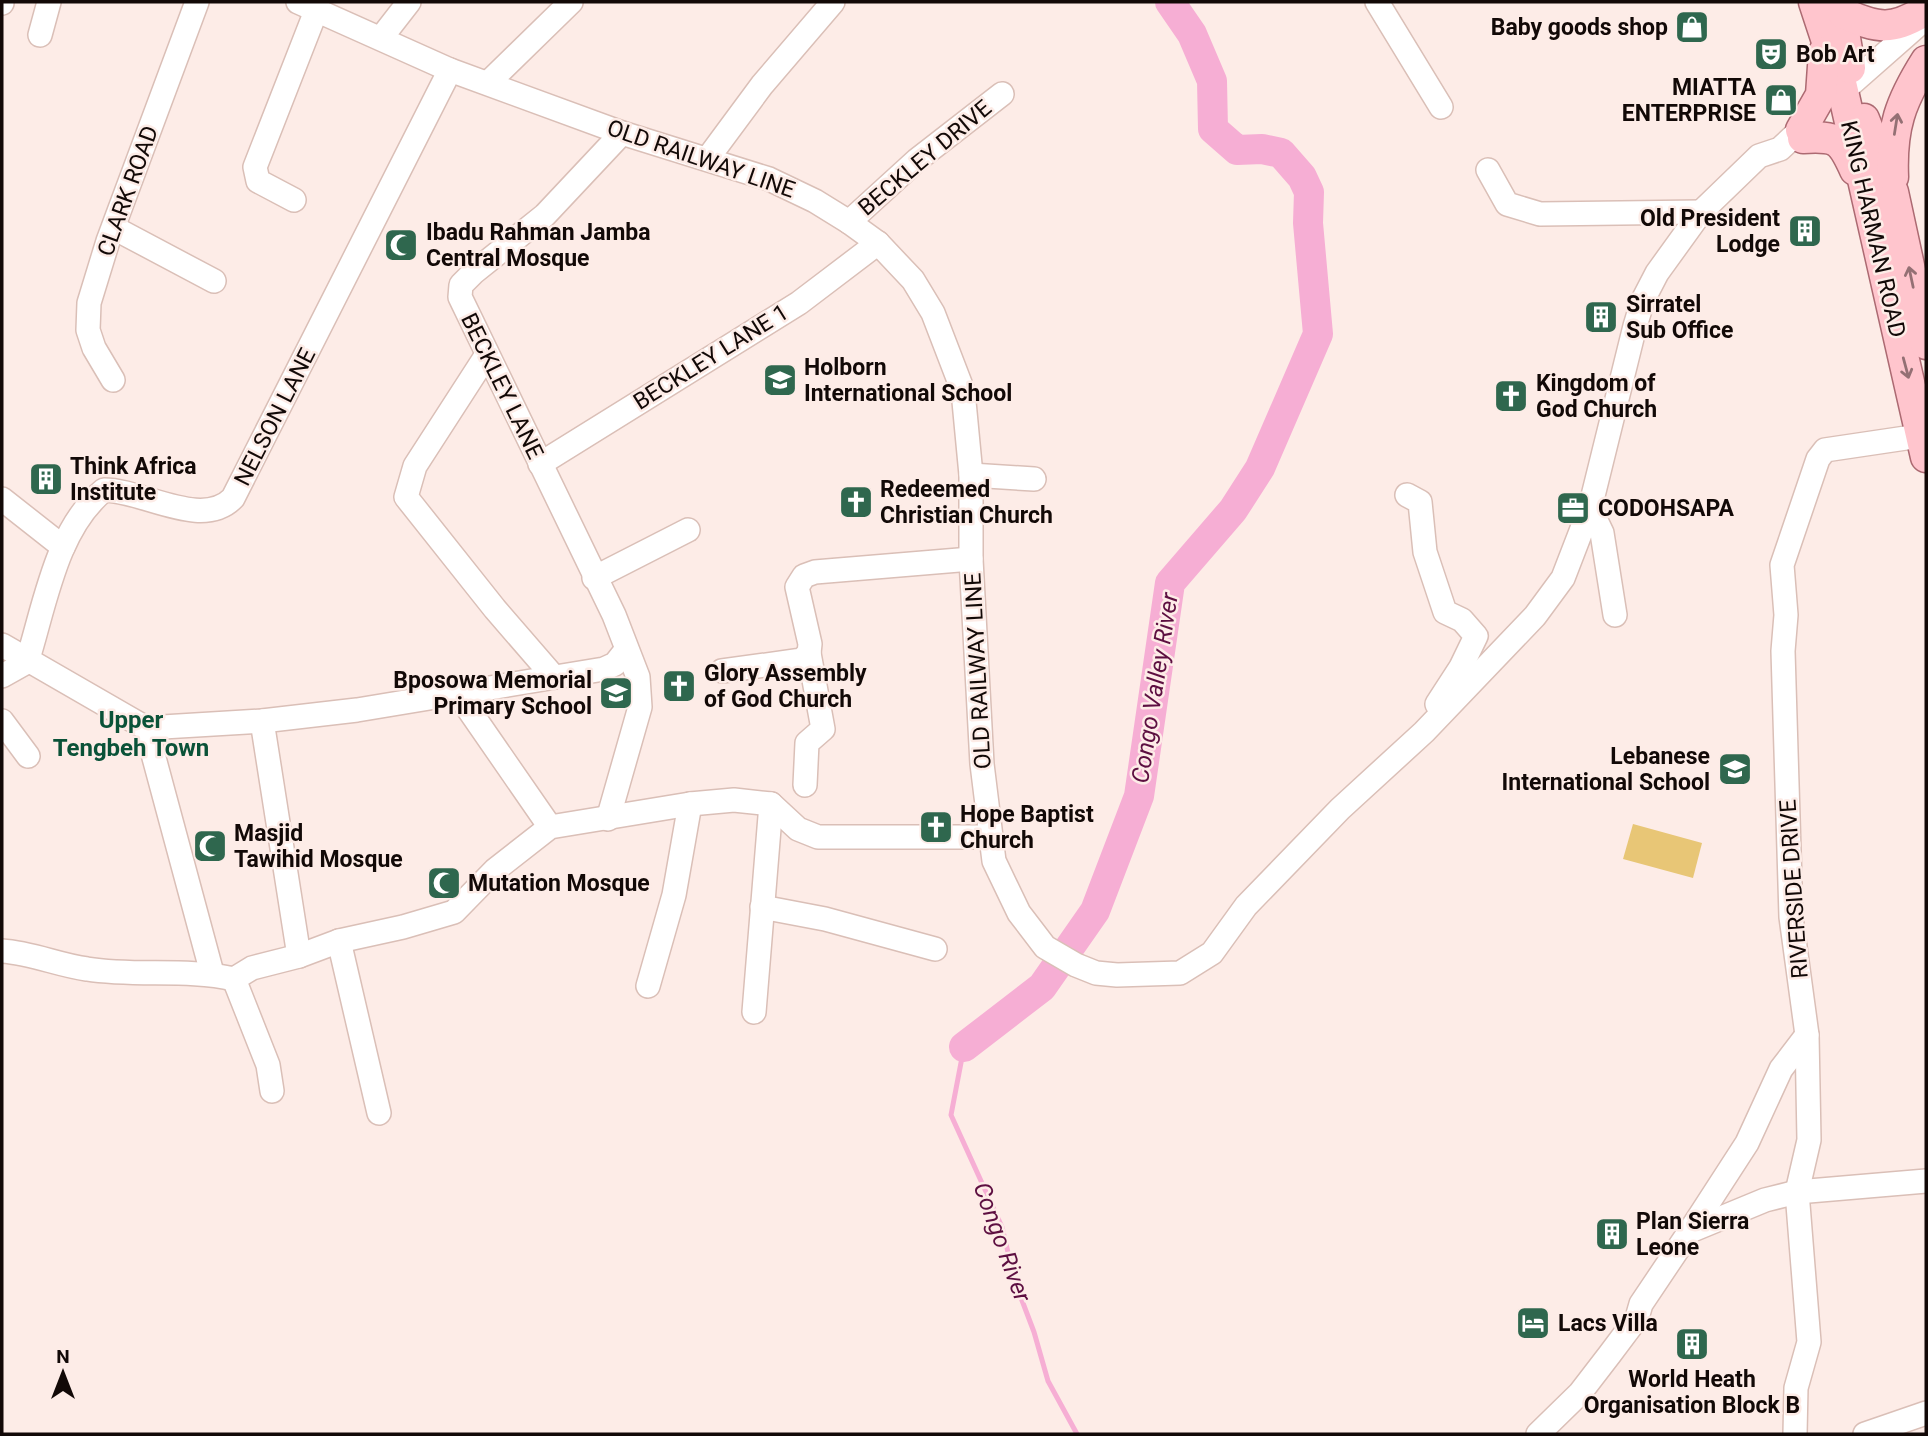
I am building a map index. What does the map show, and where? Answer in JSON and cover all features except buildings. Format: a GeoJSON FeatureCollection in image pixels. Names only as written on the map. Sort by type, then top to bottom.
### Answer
{"type":"FeatureCollection","features":[{"type":"Feature","properties":{"kind":"main road"},"geometry":{"type":"LineString","coordinates":[[1863,188],[1845,146],[1838,140],[1802,134],[1824,83],[1829,11],[1874,26],[1887,27],[1898,26],[1926,10]]}},
{"type":"Feature","properties":{"kind":"main road","name":"KING HARMAN ROAD"},"geometry":{"type":"LineString","coordinates":[[1829,11],[1849,94],[1863,188],[1926,344]]}},
{"type":"Feature","properties":{"kind":"main road"},"geometry":{"type":"LineString","coordinates":[[1894,192],[1892,155],[1900,106],[1926,61]]}},
{"type":"Feature","properties":{"kind":"main road","name":"KING HARMAN ROAD"},"geometry":{"type":"LineString","coordinates":[[1849,94],[1894,192],[1913,315],[1925,443]]}},
{"type":"Feature","properties":{"kind":"street"},"geometry":{"type":"LineString","coordinates":[[40,35],[49,2]]}},
{"type":"Feature","properties":{"kind":"street","name":"CLARK ROAD"},"geometry":{"type":"LineString","coordinates":[[113,380],[94,348],[87,314],[114,228],[197,2]]}},
{"type":"Feature","properties":{"kind":"street"},"geometry":{"type":"LineString","coordinates":[[381,38],[409,2]]}},
{"type":"Feature","properties":{"kind":"street"},"geometry":{"type":"LineString","coordinates":[[488,83],[571,2]]}},
{"type":"Feature","properties":{"kind":"street"},"geometry":{"type":"LineString","coordinates":[[708,158],[769,75],[833,2]]}},
{"type":"Feature","properties":{"kind":"street"},"geometry":{"type":"LineString","coordinates":[[1377,2],[1441,107]]}},
{"type":"Feature","properties":{"kind":"street"},"geometry":{"type":"LineString","coordinates":[[294,200],[258,181],[255,167],[307,6]]}},
{"type":"Feature","properties":{"kind":"street","name":"OLD RAILWAY LINE"},"geometry":{"type":"LineString","coordinates":[[307,6],[450,70],[622,132],[769,179],[815,201],[849,222],[878,243],[913,280],[933,313],[963,391],[971,475],[971,559],[982,764],[994,862],[1019,913],[1045,947],[1076,965],[1117,975],[1180,973],[1212,953],[1246,906],[1340,809],[1424,732],[1535,616],[1563,578],[1590,508],[1643,300],[1677,243],[1701,212],[1759,156],[1780,149],[1802,134],[1849,94],[1926,19]]}},
{"type":"Feature","properties":{"kind":"street","name":"OLD RAILWAY LINE"},"geometry":{"type":"LineString","coordinates":[[1849,94],[1926,39]]}},
{"type":"Feature","properties":{"kind":"street","name":"NELSON LANE"},"geometry":{"type":"LineString","coordinates":[[27,662],[63,547],[88,503],[104,490],[122,490],[196,512],[213,510],[233,498],[450,70]]}},
{"type":"Feature","properties":{"kind":"street","name":"BECKLEY DRIVE"},"geometry":{"type":"LineString","coordinates":[[849,222],[917,160],[1002,94]]}},
{"type":"Feature","properties":{"kind":"street","name":"BECKLEY LANE"},"geometry":{"type":"LineString","coordinates":[[608,818],[640,707],[638,677],[511,398],[486,356],[460,297],[461,285],[545,215],[622,132]]}},
{"type":"Feature","properties":{"kind":"street"},"geometry":{"type":"LineString","coordinates":[[1488,170],[1507,204],[1540,214],[1701,212]]}},
{"type":"Feature","properties":{"kind":"street"},"geometry":{"type":"LineString","coordinates":[[114,228],[214,281]]}},
{"type":"Feature","properties":{"kind":"street","name":"BECKLEY LANE 1"},"geometry":{"type":"LineString","coordinates":[[540,464],[799,303],[878,243]]}},
{"type":"Feature","properties":{"kind":"street"},"geometry":{"type":"LineString","coordinates":[[486,356],[415,466],[406,497],[552,676]]}},
{"type":"Feature","properties":{"kind":"street","name":"RIVERSIDE DRIVE"},"geometry":{"type":"LineString","coordinates":[[1795,1434],[1796,1388],[1809,1342],[1797,1192],[1809,1140],[1807,1035],[1791,917],[1783,652],[1786,615],[1782,565],[1818,459],[1825,450],[1925,443]]}},
{"type":"Feature","properties":{"kind":"street"},"geometry":{"type":"LineString","coordinates":[[971,475],[1034,478]]}},
{"type":"Feature","properties":{"kind":"street"},"geometry":{"type":"LineString","coordinates":[[1407,495],[1420,502],[1425,552],[1445,612],[1462,620],[1476,636],[1461,667],[1428,718],[1424,732]]}},
{"type":"Feature","properties":{"kind":"street"},"geometry":{"type":"LineString","coordinates":[[2,499],[63,547]]}},
{"type":"Feature","properties":{"kind":"street"},"geometry":{"type":"LineString","coordinates":[[1590,508],[1602,533],[1615,615]]}},
{"type":"Feature","properties":{"kind":"street"},"geometry":{"type":"LineString","coordinates":[[594,578],[688,530]]}},
{"type":"Feature","properties":{"kind":"street"},"geometry":{"type":"LineString","coordinates":[[805,785],[807,743],[823,729],[809,653],[810,644],[797,587],[804,576],[815,572],[971,559]]}},
{"type":"Feature","properties":{"kind":"street"},"geometry":{"type":"LineString","coordinates":[[2,645],[27,662],[146,728],[262,721],[458,694],[604,669],[615,664],[626,650]]}},
{"type":"Feature","properties":{"kind":"street"},"geometry":{"type":"LineString","coordinates":[[722,671],[802,660],[809,653]]}},
{"type":"Feature","properties":{"kind":"street"},"geometry":{"type":"LineString","coordinates":[[2,676],[27,662]]}},
{"type":"Feature","properties":{"kind":"street"},"geometry":{"type":"LineString","coordinates":[[458,694],[550,827]]}},
{"type":"Feature","properties":{"kind":"street"},"geometry":{"type":"LineString","coordinates":[[2,721],[28,757]]}},
{"type":"Feature","properties":{"kind":"street"},"geometry":{"type":"LineString","coordinates":[[262,721],[299,956]]}},
{"type":"Feature","properties":{"kind":"street"},"geometry":{"type":"LineString","coordinates":[[146,728],[212,974]]}},
{"type":"Feature","properties":{"kind":"street"},"geometry":{"type":"LineString","coordinates":[[2,951],[35,955],[89,970],[212,974],[234,979],[252,968],[299,956],[339,941],[403,928],[454,912],[495,870],[550,827],[690,804],[734,800],[771,804],[798,829],[818,837],[991,837]]}},
{"type":"Feature","properties":{"kind":"street"},"geometry":{"type":"LineString","coordinates":[[648,986],[674,895],[690,804]]}},
{"type":"Feature","properties":{"kind":"street"},"geometry":{"type":"LineString","coordinates":[[754,1012],[771,804]]}},
{"type":"Feature","properties":{"kind":"street"},"geometry":{"type":"LineString","coordinates":[[762,907],[825,919],[935,949]]}},
{"type":"Feature","properties":{"kind":"street"},"geometry":{"type":"LineString","coordinates":[[339,941],[379,1113]]}},
{"type":"Feature","properties":{"kind":"street"},"geometry":{"type":"LineString","coordinates":[[234,979],[268,1065],[272,1091]]}},
{"type":"Feature","properties":{"kind":"street"},"geometry":{"type":"LineString","coordinates":[[1538,1434],[1580,1393],[1637,1318],[1641,1304],[1747,1143],[1781,1069],[1807,1035]]}},
{"type":"Feature","properties":{"kind":"street"},"geometry":{"type":"LineString","coordinates":[[1689,1231],[1765,1199],[1797,1192],[1926,1181]]}},
{"type":"Feature","properties":{"kind":"street"},"geometry":{"type":"LineString","coordinates":[[1866,1434],[1926,1413]]}},
{"type":"Feature","properties":{"kind":"shaded area"},"geometry":{"type":"Polygon","coordinates":[[[1633,824],[1702,843],[1693,878],[1623,859],[1633,824]]]}},
{"type":"Feature","properties":{"kind":"waterway","name":"Congo Valley River"},"geometry":{"type":"LineString","coordinates":[[964,1047],[1042,987],[1095,911],[1139,796],[1170,583],[1233,510],[1260,468],[1318,334],[1308,223],[1309,192],[1302,177],[1281,153],[1262,149],[1237,150],[1213,129],[1212,81],[1192,34],[1170,2]]}},
{"type":"Feature","properties":{"kind":"waterway","name":"Congo River"},"geometry":{"type":"LineString","coordinates":[[964,1047],[951,1115],[1002,1227],[1015,1282],[1034,1332],[1048,1381],[1077,1434]]}},
{"type":"Feature","properties":{"kind":"place","name":"Baby goods shop"},"geometry":{"type":"Point","coordinates":[1692,27]}},
{"type":"Feature","properties":{"kind":"place","name":"Bob Art"},"geometry":{"type":"Point","coordinates":[1771,54]}},
{"type":"Feature","properties":{"kind":"place","name":"MIATTA ENTERPRISE"},"geometry":{"type":"Point","coordinates":[1781,100]}},
{"type":"Feature","properties":{"kind":"place","name":"Old President Lodge"},"geometry":{"type":"Point","coordinates":[1805,231]}},
{"type":"Feature","properties":{"kind":"place","name":"Ibadu Rahman Jamba Central Mosque"},"geometry":{"type":"Point","coordinates":[401,245]}},
{"type":"Feature","properties":{"kind":"place","name":"Sirratel Sub Office"},"geometry":{"type":"Point","coordinates":[1601,317]}},
{"type":"Feature","properties":{"kind":"place","name":"Holborn International School"},"geometry":{"type":"Point","coordinates":[780,380]}},
{"type":"Feature","properties":{"kind":"place","name":"Kingdom of God Church"},"geometry":{"type":"Point","coordinates":[1511,396]}},
{"type":"Feature","properties":{"kind":"place","name":"Think Africa Institute"},"geometry":{"type":"Point","coordinates":[46,479]}},
{"type":"Feature","properties":{"kind":"place","name":"Redeemed Christian Church"},"geometry":{"type":"Point","coordinates":[856,502]}},
{"type":"Feature","properties":{"kind":"place","name":"CODOHSAPA"},"geometry":{"type":"Point","coordinates":[1573,508]}},
{"type":"Feature","properties":{"kind":"place","name":"Glory Assembly of God Church"},"geometry":{"type":"Point","coordinates":[679,686]}},
{"type":"Feature","properties":{"kind":"place","name":"Bposowa Memorial Primary School"},"geometry":{"type":"Point","coordinates":[616,693]}},
{"type":"Feature","properties":{"kind":"place","name":"Lebanese International School"},"geometry":{"type":"Point","coordinates":[1735,769]}},
{"type":"Feature","properties":{"kind":"place","name":"Hope Baptist Church"},"geometry":{"type":"Point","coordinates":[936,827]}},
{"type":"Feature","properties":{"kind":"place","name":"Masjid Tawihid Mosque"},"geometry":{"type":"Point","coordinates":[210,846]}},
{"type":"Feature","properties":{"kind":"place","name":"Mutation Mosque"},"geometry":{"type":"Point","coordinates":[444,883]}},
{"type":"Feature","properties":{"kind":"place","name":"Plan Sierra Leone"},"geometry":{"type":"Point","coordinates":[1612,1234]}},
{"type":"Feature","properties":{"kind":"place","name":"Lacs Villa"},"geometry":{"type":"Point","coordinates":[1533,1323]}},
{"type":"Feature","properties":{"kind":"place","name":"World Heath Organisation Block B"},"geometry":{"type":"Point","coordinates":[1692,1344]}},
{"type":"Feature","properties":{"kind":"district","name":"Upper Tengbeh Town"},"geometry":{"type":"Point","coordinates":[131,734]}}]}
